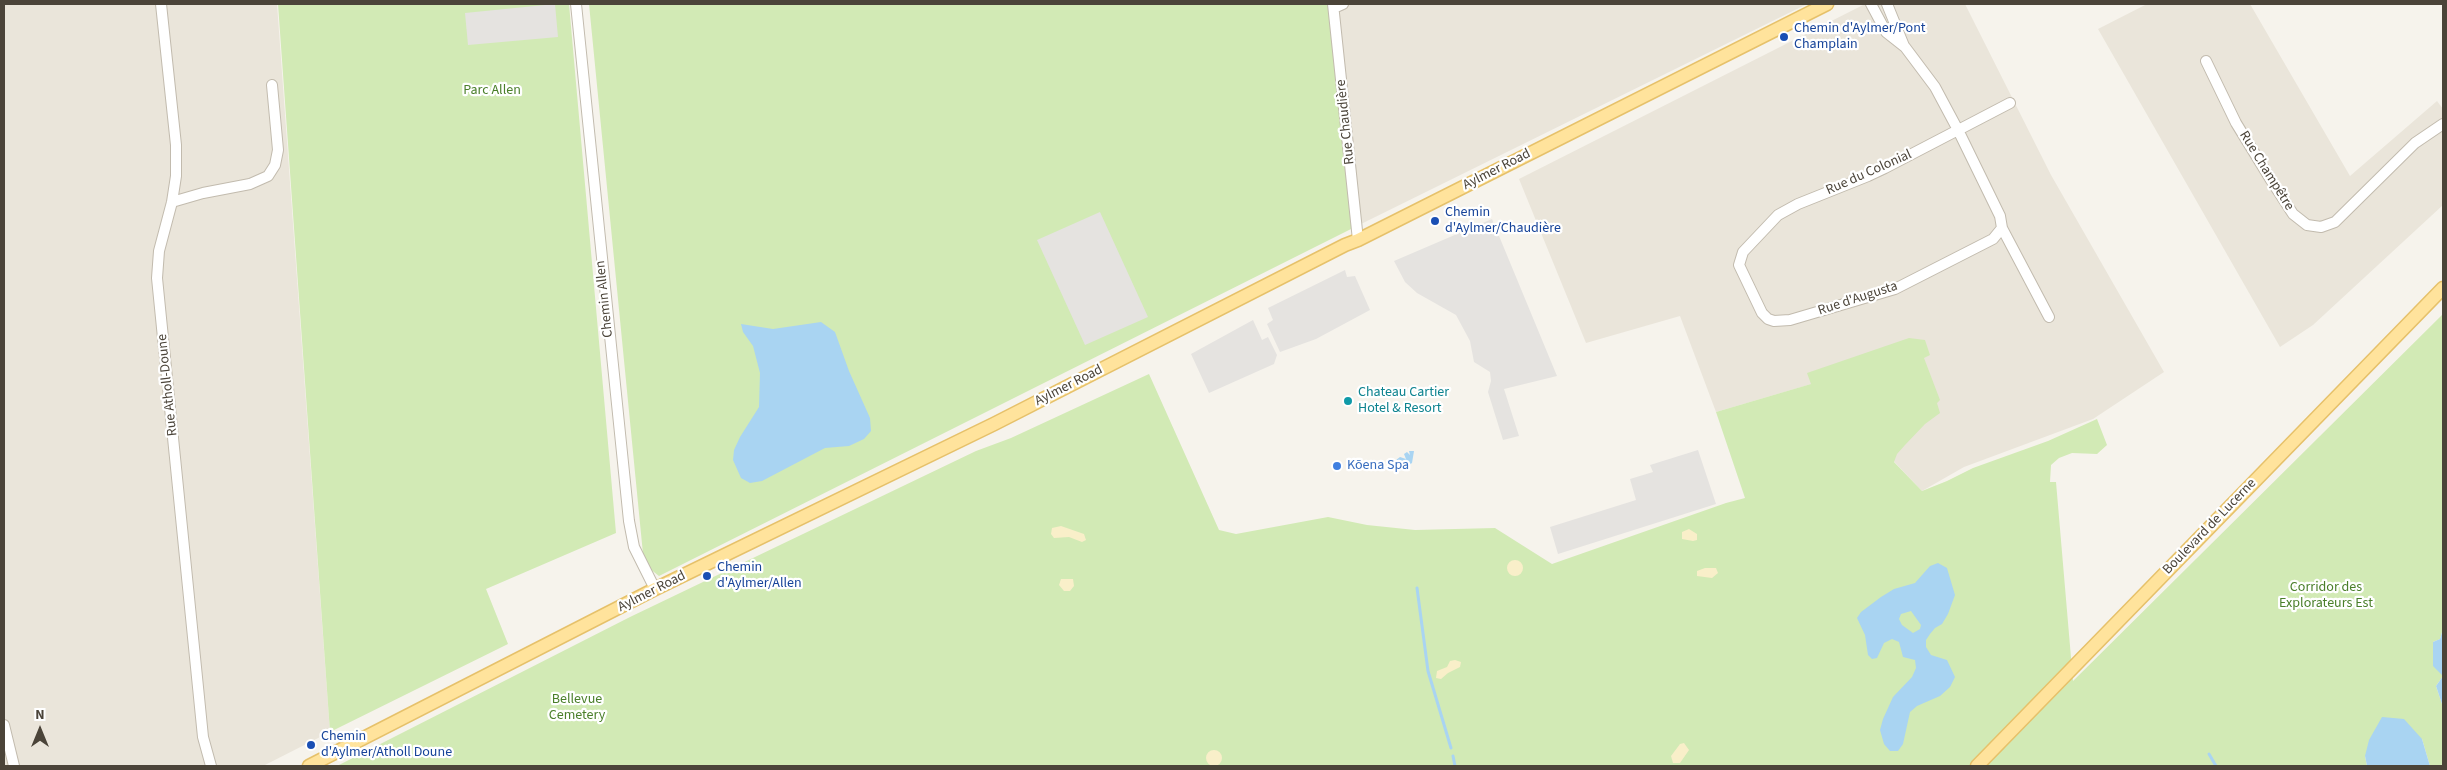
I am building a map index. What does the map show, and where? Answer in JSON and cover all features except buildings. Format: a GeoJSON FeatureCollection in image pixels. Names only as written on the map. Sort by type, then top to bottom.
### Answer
{"type":"FeatureCollection","features":[{"type":"Feature","properties":{"kind":"main road","name":"Aylmer Road"},"geometry":{"type":"LineString","coordinates":[[309,766],[656,589],[994,424],[1336,249],[1358,240],[1827,4]]}},
{"type":"Feature","properties":{"kind":"main road","name":"Boulevard de Lucerne"},"geometry":{"type":"LineString","coordinates":[[1977,766],[2443,288]]}},
{"type":"Feature","properties":{"kind":"street","name":"Rue Atholl-Doune"},"geometry":{"type":"LineString","coordinates":[[161,4],[176,145],[176,176],[172,202],[159,251],[157,278],[203,738],[211,766]]}},
{"type":"Feature","properties":{"kind":"street","name":"Chemin Allen"},"geometry":{"type":"LineString","coordinates":[[576,4],[629,521],[634,547],[656,589]]}},
{"type":"Feature","properties":{"kind":"street"},"geometry":{"type":"LineString","coordinates":[[1870,4],[1886,32],[1905,47],[1927,74],[1958,130],[2000,216],[2002,228],[2049,317]]}},
{"type":"Feature","properties":{"kind":"street"},"geometry":{"type":"LineString","coordinates":[[1887,4],[1905,47]]}},
{"type":"Feature","properties":{"kind":"street","name":"Rue Chaudière"},"geometry":{"type":"LineString","coordinates":[[1336,5],[1358,240]]}},
{"type":"Feature","properties":{"kind":"street","name":"Rue Champêtre"},"geometry":{"type":"LineString","coordinates":[[2206,61],[2236,122],[2271,180],[2293,214],[2307,226],[2321,228],[2335,222],[2416,143],[2443,124]]}},
{"type":"Feature","properties":{"kind":"street"},"geometry":{"type":"LineString","coordinates":[[172,202],[203,193],[250,184],[268,176],[275,165],[278,150],[272,85]]}},
{"type":"Feature","properties":{"kind":"street","name":"Rue du Colonial"},"geometry":{"type":"LineString","coordinates":[[1740,258],[1743,252],[1778,215],[1791,207],[1868,176],[2010,103]]}},
{"type":"Feature","properties":{"kind":"street","name":"Rue d'Augusta"},"geometry":{"type":"LineString","coordinates":[[1740,258],[1741,271],[1762,313],[1768,319],[1781,321],[1896,289],[1993,239],[2002,228]]}},
{"type":"Feature","properties":{"kind":"street"},"geometry":{"type":"LineString","coordinates":[[4,725],[14,766]]}},
{"type":"Feature","properties":{"kind":"shaded area"},"geometry":{"type":"Polygon","coordinates":[[[4,4],[277,4],[330,732],[263,766],[4,766],[4,4]]]}},
{"type":"Feature","properties":{"kind":"shaded area"},"geometry":{"type":"Polygon","coordinates":[[[555,4],[558,37],[468,45],[465,13],[555,4]]]}},
{"type":"Feature","properties":{"kind":"shaded area"},"geometry":{"type":"Polygon","coordinates":[[[1336,4],[1807,4],[1359,225],[1336,4]]]}},
{"type":"Feature","properties":{"kind":"shaded area"},"geometry":{"type":"Polygon","coordinates":[[[1865,4],[1965,4],[2051,175],[2164,372],[2093,419],[1964,467],[1922,491],[1884,451],[1921,352],[1716,412],[1680,316],[1586,343],[1519,179],[1865,4]]]}},
{"type":"Feature","properties":{"kind":"shaded area"},"geometry":{"type":"Polygon","coordinates":[[[2147,4],[2250,4],[2350,176],[2437,101],[2443,109],[2443,205],[2313,325],[2280,347],[2098,29],[2147,4]]]}},
{"type":"Feature","properties":{"kind":"shaded area"},"geometry":{"type":"Polygon","coordinates":[[[1100,212],[1148,317],[1085,345],[1037,240],[1100,212]]]}},
{"type":"Feature","properties":{"kind":"shaded area"},"geometry":{"type":"Polygon","coordinates":[[[1492,219],[1557,376],[1504,389],[1519,436],[1503,440],[1488,392],[1491,381],[1490,372],[1474,362],[1470,341],[1456,315],[1417,293],[1405,282],[1394,261],[1492,219]]]}},
{"type":"Feature","properties":{"kind":"shaded area"},"geometry":{"type":"Polygon","coordinates":[[[1345,270],[1347,277],[1355,276],[1370,310],[1316,339],[1280,352],[1267,324],[1273,320],[1268,308],[1345,270]]]}},
{"type":"Feature","properties":{"kind":"shaded area"},"geometry":{"type":"Polygon","coordinates":[[[1253,320],[1262,340],[1268,337],[1277,355],[1274,364],[1209,393],[1191,354],[1253,320]]]}},
{"type":"Feature","properties":{"kind":"shaded area"},"geometry":{"type":"Polygon","coordinates":[[[1698,450],[1716,504],[1558,554],[1550,527],[1636,500],[1630,479],[1653,472],[1650,465],[1698,450]]]}},
{"type":"Feature","properties":{"kind":"green space","name":"Parc Allen"},"geometry":{"type":"Polygon","coordinates":[[[278,4],[569,4],[616,533],[486,589],[508,644],[330,732],[278,4]]]}},
{"type":"Feature","properties":{"kind":"green space"},"geometry":{"type":"Polygon","coordinates":[[[589,4],[1336,4],[1359,225],[659,576],[644,564],[589,4]]]}},
{"type":"Feature","properties":{"kind":"green space"},"geometry":{"type":"Polygon","coordinates":[[[2443,314],[2443,629],[2440,639],[2433,642],[2443,676],[2436,686],[2443,707],[2443,766],[2430,766],[2422,739],[2365,756],[2367,766],[337,766],[630,617],[976,451],[1011,438],[1149,374],[1219,530],[1236,534],[1328,517],[1367,525],[1415,530],[1495,528],[1552,564],[1745,498],[1716,412],[1811,384],[1807,373],[1909,338],[1925,340],[1930,355],[1924,358],[1940,400],[1937,403],[1940,413],[1925,424],[1905,445],[1897,454],[1894,462],[1922,491],[1973,468],[2048,441],[2097,419],[2107,445],[2097,454],[2072,453],[2059,458],[2051,465],[2050,482],[2056,482],[2073,681],[2443,314]]]}},
{"type":"Feature","properties":{"kind":"sand"},"geometry":{"type":"Polygon","coordinates":[[[1061,526],[1084,534],[1086,540],[1082,542],[1069,537],[1054,538],[1051,534],[1052,528],[1061,526]]]}},
{"type":"Feature","properties":{"kind":"sand"},"geometry":{"type":"Polygon","coordinates":[[[1689,529],[1697,534],[1697,540],[1682,539],[1682,532],[1689,529]]]}},
{"type":"Feature","properties":{"kind":"sand"},"geometry":{"type":"Polygon","coordinates":[[[1512,560],[1518,560],[1523,565],[1521,574],[1512,576],[1507,571],[1507,565],[1512,560]]]}},
{"type":"Feature","properties":{"kind":"sand"},"geometry":{"type":"Polygon","coordinates":[[[1705,568],[1716,568],[1718,573],[1712,578],[1697,576],[1697,571],[1705,568]]]}},
{"type":"Feature","properties":{"kind":"sand"},"geometry":{"type":"Polygon","coordinates":[[[1061,579],[1073,579],[1074,586],[1070,591],[1064,591],[1059,585],[1061,579]]]}},
{"type":"Feature","properties":{"kind":"sand"},"geometry":{"type":"Polygon","coordinates":[[[1450,661],[1461,662],[1460,667],[1441,679],[1436,678],[1437,671],[1447,667],[1450,661]]]}},
{"type":"Feature","properties":{"kind":"sand"},"geometry":{"type":"Polygon","coordinates":[[[1684,743],[1689,750],[1680,763],[1673,763],[1671,756],[1680,744],[1684,743]]]}},
{"type":"Feature","properties":{"kind":"sand"},"geometry":{"type":"Polygon","coordinates":[[[1211,750],[1217,750],[1222,755],[1220,764],[1211,766],[1206,761],[1206,755],[1211,750]]]}},
{"type":"Feature","properties":{"kind":"water"},"geometry":{"type":"Polygon","coordinates":[[[821,322],[835,332],[849,371],[870,418],[871,431],[864,439],[849,446],[825,448],[762,481],[750,483],[741,478],[733,460],[734,450],[740,437],[759,407],[760,373],[753,346],[743,332],[741,324],[773,329],[821,322]]]}},
{"type":"Feature","properties":{"kind":"water"},"geometry":{"type":"Polygon","coordinates":[[[1409,451],[1414,451],[1412,463],[1400,471],[1397,466],[1394,467],[1396,460],[1400,457],[1406,459],[1404,454],[1407,452],[1410,455],[1409,451]]]}},
{"type":"Feature","properties":{"kind":"water"},"geometry":{"type":"Polygon","coordinates":[[[1938,563],[1947,568],[1955,595],[1942,624],[1935,628],[1926,640],[1926,647],[1931,655],[1947,660],[1955,677],[1950,687],[1940,696],[1917,706],[1910,712],[1903,744],[1898,751],[1890,751],[1884,744],[1880,730],[1883,719],[1893,697],[1912,677],[1916,668],[1915,660],[1903,657],[1899,642],[1892,639],[1884,643],[1877,658],[1872,659],[1868,655],[1865,635],[1857,618],[1861,612],[1894,589],[1915,583],[1930,566],[1938,563]],[[1911,611],[1901,614],[1899,619],[1902,625],[1913,633],[1920,629],[1921,625],[1911,611]]]}},
{"type":"Feature","properties":{"kind":"water"},"geometry":{"type":"Polygon","coordinates":[[[2443,629],[2443,676],[2433,666],[2433,642],[2440,639],[2443,629]]]}},
{"type":"Feature","properties":{"kind":"water"},"geometry":{"type":"Polygon","coordinates":[[[2443,676],[2443,707],[2436,686],[2443,676]]]}},
{"type":"Feature","properties":{"kind":"water"},"geometry":{"type":"Polygon","coordinates":[[[2382,717],[2404,719],[2422,739],[2430,766],[2367,766],[2365,756],[2369,740],[2382,717]]]}},
{"type":"Feature","properties":{"kind":"waterway"},"geometry":{"type":"LineString","coordinates":[[1417,588],[1428,671],[1451,748]]}},
{"type":"Feature","properties":{"kind":"waterway"},"geometry":{"type":"LineString","coordinates":[[2209,754],[2216,766]]}},
{"type":"Feature","properties":{"kind":"waterway"},"geometry":{"type":"LineString","coordinates":[[1453,756],[1455,766]]}},
{"type":"Feature","properties":{"kind":"place","name":"Chemin d'Aylmer/Pont Champlain"},"geometry":{"type":"Point","coordinates":[1784,37]}},
{"type":"Feature","properties":{"kind":"place","name":"Chemin d'Aylmer/Chaudière"},"geometry":{"type":"Point","coordinates":[1435,221]}},
{"type":"Feature","properties":{"kind":"place","name":"Chateau Cartier Hotel & Resort"},"geometry":{"type":"Point","coordinates":[1348,401]}},
{"type":"Feature","properties":{"kind":"place","name":"Kōena Spa"},"geometry":{"type":"Point","coordinates":[1337,466]}},
{"type":"Feature","properties":{"kind":"place","name":"Chemin d'Aylmer/Allen"},"geometry":{"type":"Point","coordinates":[707,576]}},
{"type":"Feature","properties":{"kind":"place","name":"Chemin d'Aylmer/Atholl Doune"},"geometry":{"type":"Point","coordinates":[311,745]}},
{"type":"Feature","properties":{"kind":"park label","name":"Corridor des Explorateurs Est"},"geometry":{"type":"Point","coordinates":[2326,596]}},
{"type":"Feature","properties":{"kind":"park label","name":"Bellevue Cemetery"},"geometry":{"type":"Point","coordinates":[577,708]}}]}
